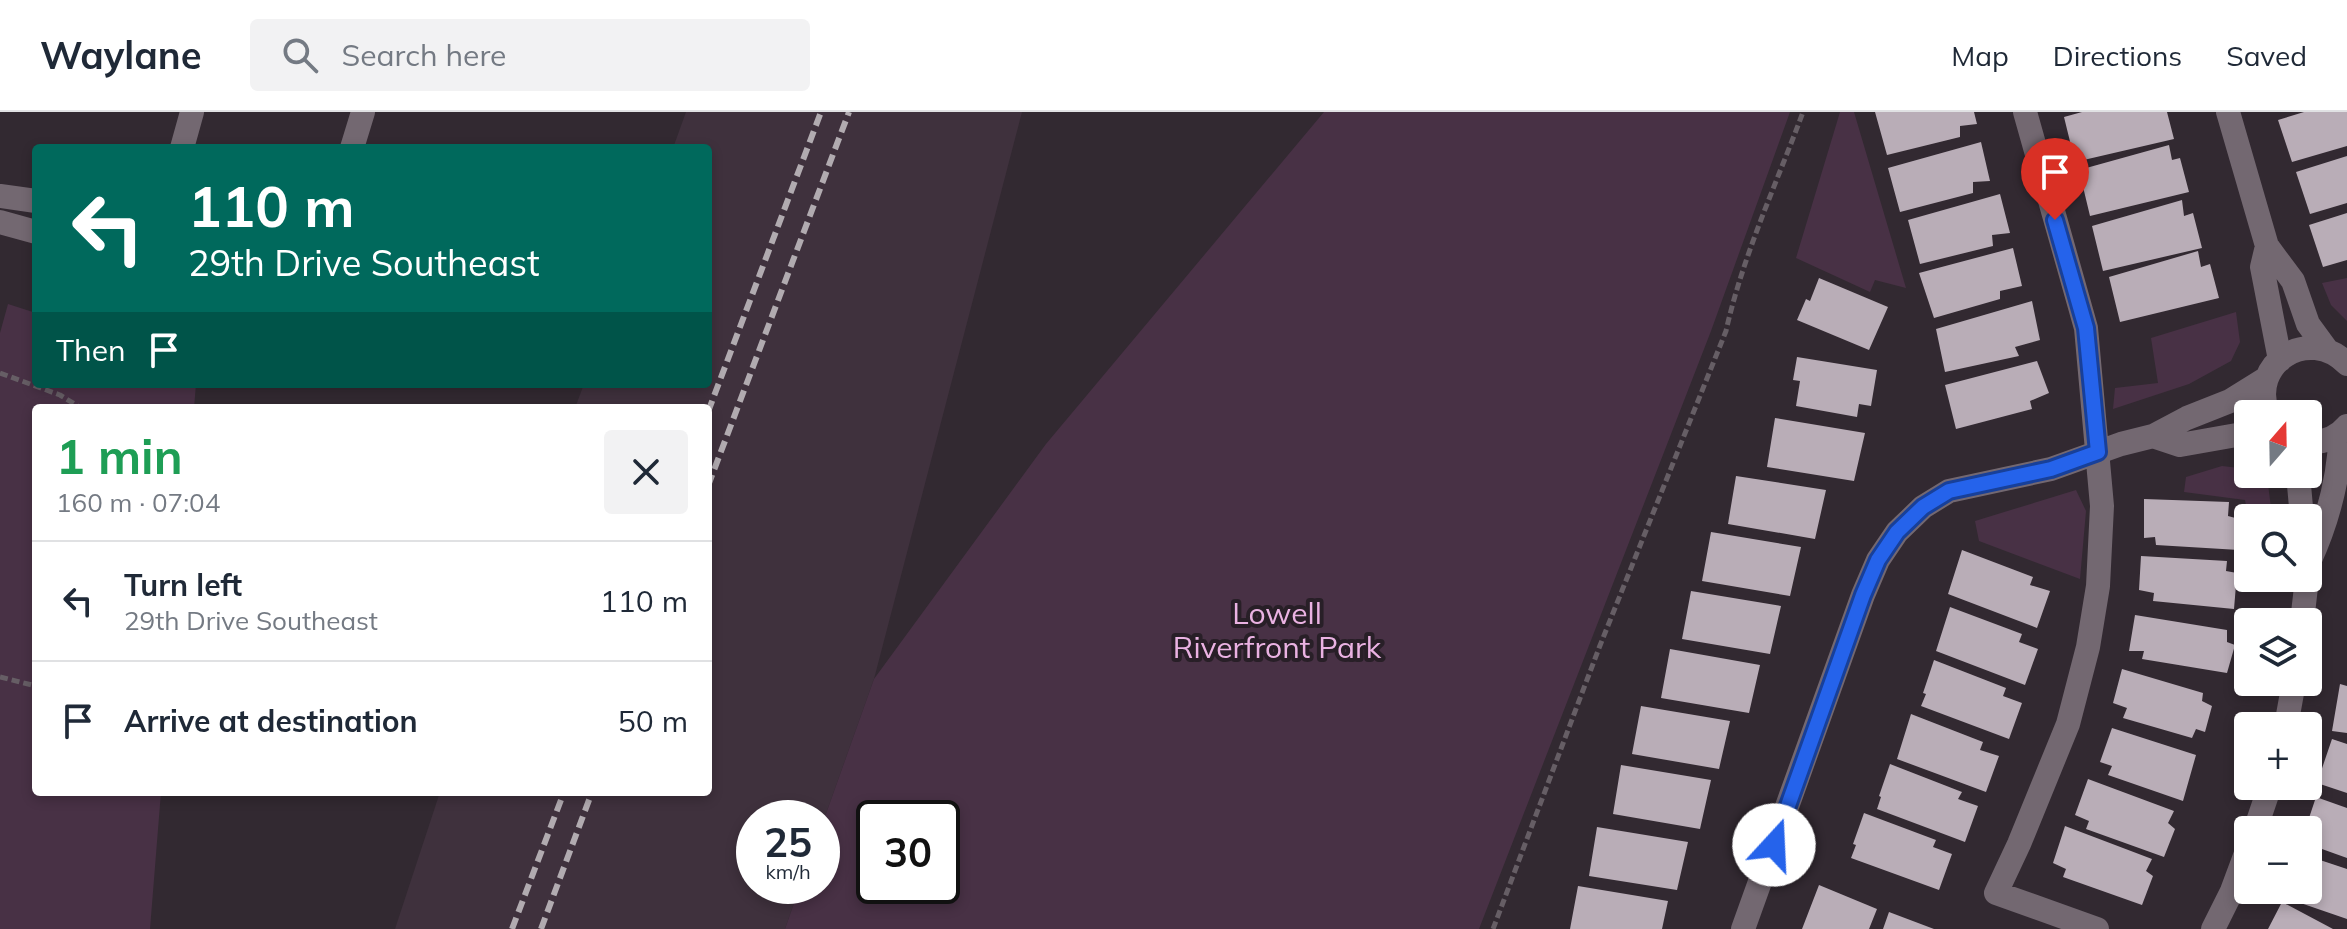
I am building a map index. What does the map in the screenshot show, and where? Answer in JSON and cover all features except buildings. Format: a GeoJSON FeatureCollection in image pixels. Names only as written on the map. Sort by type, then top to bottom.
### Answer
{"type":"FeatureCollection","features":[{"type":"Feature","properties":{"kind":"street"},"geometry":{"type":"LineString","coordinates":[[183,144],[192,112]]}},
{"type":"Feature","properties":{"kind":"street"},"geometry":{"type":"LineString","coordinates":[[353,144],[363,112]]}},
{"type":"Feature","properties":{"kind":"street"},"geometry":{"type":"LineString","coordinates":[[2025,112],[2086,328],[2102,522],[2098,586],[2088,647],[2068,724],[1996,893],[2097,929]]}},
{"type":"Feature","properties":{"kind":"street"},"geometry":{"type":"LineString","coordinates":[[2228,112],[2267,246],[2293,281],[2308,324],[2341,359]]}},
{"type":"Feature","properties":{"kind":"street"},"geometry":{"type":"LineString","coordinates":[[0,196],[32,200]]}},
{"type":"Feature","properties":{"kind":"street"},"geometry":{"type":"LineString","coordinates":[[0,222],[32,231]]}},
{"type":"Feature","properties":{"kind":"street"},"geometry":{"type":"LineString","coordinates":[[2266,400],[2264,391],[2273,369],[2262,267],[2267,246]]}},
{"type":"Feature","properties":{"kind":"street"},"geometry":{"type":"LineString","coordinates":[[1743,929],[1863,595],[1878,560],[1897,532],[1923,507],[1949,491],[2051,469],[2153,436],[2230,401],[2298,349],[2312,347],[2341,359]]}},
{"type":"Feature","properties":{"kind":"street"},"geometry":{"type":"LineString","coordinates":[[2322,441],[2329,440],[2344,429]]}},
{"type":"Feature","properties":{"kind":"street"},"geometry":{"type":"LineString","coordinates":[[2322,529],[2339,465],[2344,429]]}},
{"type":"Feature","properties":{"kind":"street"},"geometry":{"type":"LineString","coordinates":[[2153,436],[2180,445],[2234,435]]}},
{"type":"Feature","properties":{"kind":"street"},"geometry":{"type":"LineString","coordinates":[[2213,929],[2234,886]]}},
{"type":"Feature","properties":{"kind":"path"},"geometry":{"type":"LineString","coordinates":[[1493,929],[1599,648],[1726,331],[1740,277],[1803,112]]}},
{"type":"Feature","properties":{"kind":"path"},"geometry":{"type":"LineString","coordinates":[[0,373],[32,385]]}},
{"type":"Feature","properties":{"kind":"path"},"geometry":{"type":"LineString","coordinates":[[41,388],[75,404]]}},
{"type":"Feature","properties":{"kind":"path"},"geometry":{"type":"LineString","coordinates":[[0,677],[32,685]]}},
{"type":"Feature","properties":{"kind":"shaded area"},"geometry":{"type":"Polygon","coordinates":[[[686,112],[1022,112],[874,679],[831,800],[736,800],[736,904],[794,904],[785,929],[395,929],[439,796],[712,796],[712,404],[576,404],[582,388],[712,388],[712,144],[674,144],[686,112]]]}},
{"type":"Feature","properties":{"kind":"green space","name":"Lowell Riverfront Park"},"geometry":{"type":"Polygon","coordinates":[[[1324,112],[1790,112],[1711,331],[1479,929],[785,929],[794,904],[840,904],[840,800],[831,800],[874,679],[1046,444],[1324,112]]]}},
{"type":"Feature","properties":{"kind":"green space"},"geometry":{"type":"Polygon","coordinates":[[[1840,112],[1854,112],[1906,288],[1875,280],[1870,292],[1796,258],[1840,112]]]}},
{"type":"Feature","properties":{"kind":"green space"},"geometry":{"type":"Polygon","coordinates":[[[2347,278],[2347,321],[2331,305],[2322,283],[2347,278]]]}},
{"type":"Feature","properties":{"kind":"green space"},"geometry":{"type":"Polygon","coordinates":[[[8,304],[32,312],[32,388],[196,388],[194,404],[32,404],[32,796],[161,796],[150,929],[0,929],[0,333],[8,304]]]}},
{"type":"Feature","properties":{"kind":"green space"},"geometry":{"type":"Polygon","coordinates":[[[2236,312],[2240,342],[2231,361],[2189,384],[2113,409],[2115,388],[2158,383],[2151,338],[2236,312]]]}},
{"type":"Feature","properties":{"kind":"green space"},"geometry":{"type":"Polygon","coordinates":[[[2222,466],[2234,467],[2234,488],[2268,488],[2270,504],[2246,504],[2245,500],[2184,492],[2186,477],[2222,466]]]}},
{"type":"Feature","properties":{"kind":"green space"},"geometry":{"type":"Polygon","coordinates":[[[2076,490],[2086,511],[2080,579],[1979,541],[1975,521],[2076,490]]]}},
{"type":"Feature","properties":{"kind":"railway"},"geometry":{"type":"LineString","coordinates":[[711,404],[821,112]]}},
{"type":"Feature","properties":{"kind":"railway"},"geometry":{"type":"LineString","coordinates":[[712,475],[849,112]]}},
{"type":"Feature","properties":{"kind":"railway"},"geometry":{"type":"LineString","coordinates":[[512,929],[562,796]]}},
{"type":"Feature","properties":{"kind":"railway"},"geometry":{"type":"LineString","coordinates":[[541,929],[591,796]]}},
{"type":"Feature","properties":{"kind":"route"},"geometry":{"type":"LineString","coordinates":[[1774,845],[1863,595],[1878,560],[1897,532],[1923,507],[1949,491],[2051,469],[2098,452],[2086,328],[2055,220]]}}]}
